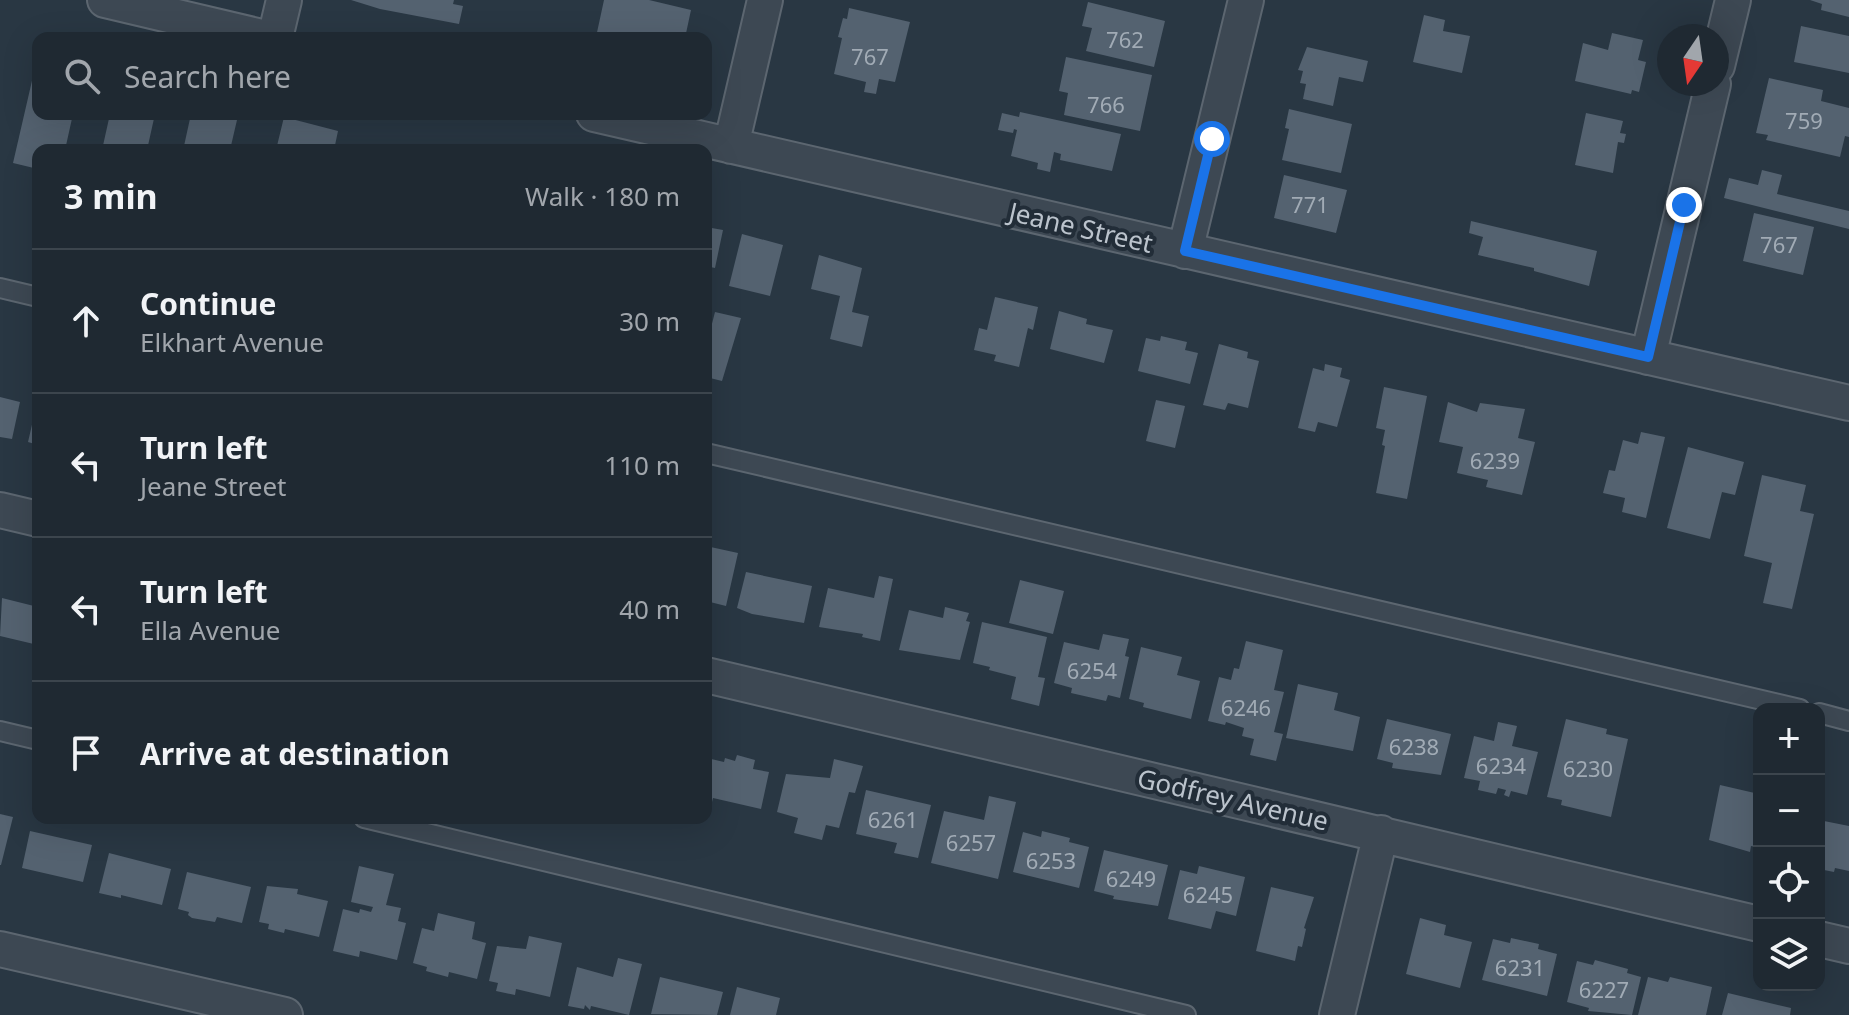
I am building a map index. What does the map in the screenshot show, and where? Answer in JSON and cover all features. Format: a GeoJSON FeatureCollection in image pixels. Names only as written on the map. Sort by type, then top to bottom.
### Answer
{"type":"FeatureCollection","features":[{"type":"Feature","properties":{"kind":"street"},"geometry":{"type":"LineString","coordinates":[[105,0],[241,32]]}},
{"type":"Feature","properties":{"kind":"street"},"geometry":{"type":"LineString","coordinates":[[276,32],[284,0]]}},
{"type":"Feature","properties":{"kind":"street"},"geometry":{"type":"LineString","coordinates":[[731,146],[765,0]]}},
{"type":"Feature","properties":{"kind":"street"},"geometry":{"type":"LineString","coordinates":[[1185,251],[1246,0]]}},
{"type":"Feature","properties":{"kind":"street"},"geometry":{"type":"LineString","coordinates":[[1727,24],[1733,0]]}},
{"type":"Feature","properties":{"kind":"street"},"geometry":{"type":"LineString","coordinates":[[1648,357],[1710,96]]}},
{"type":"Feature","properties":{"kind":"street","name":"Jeane Street"},"geometry":{"type":"LineString","coordinates":[[620,120],[1849,403]]}},
{"type":"Feature","properties":{"kind":"street"},"geometry":{"type":"LineString","coordinates":[[0,510],[32,518]]}},
{"type":"Feature","properties":{"kind":"street","name":"Godfrey Avenue"},"geometry":{"type":"LineString","coordinates":[[712,676],[1753,923]]}},
{"type":"Feature","properties":{"kind":"street"},"geometry":{"type":"LineString","coordinates":[[1337,1015],[1381,833]]}},
{"type":"Feature","properties":{"kind":"street"},"geometry":{"type":"LineString","coordinates":[[1825,940],[1849,946]]}},
{"type":"Feature","properties":{"kind":"street"},"geometry":{"type":"LineString","coordinates":[[0,949],[285,1015]]}},
{"type":"Feature","properties":{"kind":"lane"},"geometry":{"type":"LineString","coordinates":[[0,288],[32,296]]}},
{"type":"Feature","properties":{"kind":"lane"},"geometry":{"type":"LineString","coordinates":[[712,454],[1774,703]]}},
{"type":"Feature","properties":{"kind":"lane"},"geometry":{"type":"LineString","coordinates":[[1825,715],[1849,721]]}},
{"type":"Feature","properties":{"kind":"lane"},"geometry":{"type":"LineString","coordinates":[[0,731],[32,739]]}},
{"type":"Feature","properties":{"kind":"lane"},"geometry":{"type":"LineString","coordinates":[[389,824],[1186,1015]]}},
{"type":"Feature","properties":{"kind":"building"},"geometry":{"type":"Polygon","coordinates":[[[351,0],[454,0],[453,4],[463,6],[459,24],[380,9],[351,0]]]}},
{"type":"Feature","properties":{"kind":"building"},"geometry":{"type":"Polygon","coordinates":[[[604,0],[649,0],[691,10],[686,32],[597,32],[604,0]]]}},
{"type":"Feature","properties":{"kind":"building"},"geometry":{"type":"Polygon","coordinates":[[[1810,0],[1849,0],[1849,17],[1821,10],[1822,4],[1810,0]]]}},
{"type":"Feature","properties":{"kind":"building"},"geometry":{"type":"Polygon","coordinates":[[[1088,2],[1165,21],[1154,67],[1086,51],[1092,28],[1082,26],[1088,2]]]}},
{"type":"Feature","properties":{"kind":"building"},"geometry":{"type":"Polygon","coordinates":[[[849,8],[910,22],[895,82],[879,79],[876,94],[864,92],[866,82],[834,74],[842,38],[838,37],[849,8]]]}},
{"type":"Feature","properties":{"kind":"building"},"geometry":{"type":"Polygon","coordinates":[[[1424,15],[1445,20],[1443,31],[1470,36],[1462,73],[1413,62],[1424,15]]]}},
{"type":"Feature","properties":{"kind":"building"},"geometry":{"type":"Polygon","coordinates":[[[1801,26],[1849,36],[1849,73],[1794,62],[1801,26]]]}},
{"type":"Feature","properties":{"kind":"building"},"geometry":{"type":"Polygon","coordinates":[[[1612,33],[1643,40],[1638,60],[1646,62],[1639,92],[1632,90],[1631,94],[1575,81],[1583,43],[1608,50],[1612,33]]]}},
{"type":"Feature","properties":{"kind":"building"},"geometry":{"type":"Polygon","coordinates":[[[1307,47],[1368,61],[1363,82],[1339,77],[1333,106],[1303,99],[1306,84],[1300,83],[1303,71],[1298,70],[1307,47]]]}},
{"type":"Feature","properties":{"kind":"building"},"geometry":{"type":"Polygon","coordinates":[[[1066,57],[1152,75],[1140,131],[1064,115],[1068,93],[1059,91],[1066,57]]]}},
{"type":"Feature","properties":{"kind":"building"},"geometry":{"type":"Polygon","coordinates":[[[1769,78],[1823,90],[1821,101],[1849,108],[1849,137],[1845,136],[1840,157],[1766,140],[1768,135],[1756,133],[1769,78]]]}},
{"type":"Feature","properties":{"kind":"building"},"geometry":{"type":"Polygon","coordinates":[[[32,81],[32,120],[72,120],[66,144],[32,144],[32,168],[13,163],[32,81]]]}},
{"type":"Feature","properties":{"kind":"building"},"geometry":{"type":"Polygon","coordinates":[[[1289,109],[1352,124],[1341,173],[1282,160],[1289,129],[1285,128],[1289,109]]]}},
{"type":"Feature","properties":{"kind":"building"},"geometry":{"type":"Polygon","coordinates":[[[1020,112],[1121,134],[1112,171],[1060,160],[1061,154],[1054,152],[1050,172],[1037,169],[1038,163],[1011,156],[1017,130],[1014,129],[1013,133],[998,130],[1002,113],[1019,117],[1020,112]]]}},
{"type":"Feature","properties":{"kind":"building"},"geometry":{"type":"Polygon","coordinates":[[[1586,113],[1623,121],[1620,133],[1626,134],[1624,143],[1618,142],[1613,173],[1575,165],[1586,113]]]}},
{"type":"Feature","properties":{"kind":"building"},"geometry":{"type":"Polygon","coordinates":[[[109,120],[154,120],[148,144],[103,144],[109,120]]]}},
{"type":"Feature","properties":{"kind":"building"},"geometry":{"type":"Polygon","coordinates":[[[190,120],[237,120],[231,144],[184,144],[190,120]]]}},
{"type":"Feature","properties":{"kind":"building"},"geometry":{"type":"Polygon","coordinates":[[[283,120],[296,120],[338,131],[335,144],[277,144],[283,120]]]}},
{"type":"Feature","properties":{"kind":"building"},"geometry":{"type":"Polygon","coordinates":[[[1762,170],[1782,175],[1777,194],[1849,211],[1849,229],[1724,198],[1729,178],[1758,185],[1762,170]]]}},
{"type":"Feature","properties":{"kind":"building"},"geometry":{"type":"Polygon","coordinates":[[[1284,175],[1347,190],[1336,233],[1274,218],[1284,175]]]}},
{"type":"Feature","properties":{"kind":"building"},"geometry":{"type":"Polygon","coordinates":[[[1754,213],[1814,227],[1803,275],[1743,261],[1754,213]]]}},
{"type":"Feature","properties":{"kind":"building"},"geometry":{"type":"Polygon","coordinates":[[[1471,221],[1597,251],[1589,286],[1534,271],[1534,268],[1478,255],[1483,237],[1469,233],[1471,221]]]}},
{"type":"Feature","properties":{"kind":"building"},"geometry":{"type":"Polygon","coordinates":[[[712,228],[723,230],[715,268],[712,267],[712,228]]]}},
{"type":"Feature","properties":{"kind":"building"},"geometry":{"type":"Polygon","coordinates":[[[742,234],[783,245],[770,296],[729,286],[742,234]]]}},
{"type":"Feature","properties":{"kind":"building"},"geometry":{"type":"Polygon","coordinates":[[[819,255],[862,268],[852,312],[869,316],[862,347],[830,339],[840,296],[811,289],[819,255]]]}},
{"type":"Feature","properties":{"kind":"building"},"geometry":{"type":"Polygon","coordinates":[[[995,297],[1038,307],[1033,330],[1028,328],[1019,367],[994,361],[996,355],[974,350],[979,328],[987,330],[995,297]]]}},
{"type":"Feature","properties":{"kind":"building"},"geometry":{"type":"Polygon","coordinates":[[[1059,311],[1087,319],[1086,324],[1113,330],[1104,363],[1050,349],[1059,311]]]}},
{"type":"Feature","properties":{"kind":"building"},"geometry":{"type":"Polygon","coordinates":[[[715,312],[741,318],[722,381],[712,378],[712,324],[715,312]]]}},
{"type":"Feature","properties":{"kind":"building"},"geometry":{"type":"Polygon","coordinates":[[[1161,336],[1187,342],[1185,350],[1198,353],[1190,384],[1138,371],[1146,338],[1160,341],[1161,336]]]}},
{"type":"Feature","properties":{"kind":"building"},"geometry":{"type":"Polygon","coordinates":[[[1219,344],[1248,352],[1247,358],[1259,361],[1248,408],[1228,403],[1225,410],[1203,405],[1219,344]]]}},
{"type":"Feature","properties":{"kind":"building"},"geometry":{"type":"Polygon","coordinates":[[[1325,364],[1342,368],[1340,377],[1350,380],[1337,427],[1318,422],[1315,432],[1298,428],[1313,368],[1324,371],[1325,364]]]}},
{"type":"Feature","properties":{"kind":"building"},"geometry":{"type":"Polygon","coordinates":[[[1384,387],[1427,396],[1407,499],[1376,493],[1385,446],[1382,445],[1385,430],[1376,428],[1384,387]]]}},
{"type":"Feature","properties":{"kind":"building"},"geometry":{"type":"Polygon","coordinates":[[[0,397],[20,402],[12,439],[0,437],[0,397]]]}},
{"type":"Feature","properties":{"kind":"building"},"geometry":{"type":"Polygon","coordinates":[[[1156,400],[1185,406],[1175,448],[1146,441],[1156,400]]]}},
{"type":"Feature","properties":{"kind":"building"},"geometry":{"type":"Polygon","coordinates":[[[1448,402],[1477,412],[1480,403],[1525,409],[1518,438],[1535,442],[1522,495],[1486,487],[1488,480],[1457,473],[1463,447],[1439,442],[1448,402]]]}},
{"type":"Feature","properties":{"kind":"building"},"geometry":{"type":"Polygon","coordinates":[[[1641,432],[1665,437],[1646,518],[1622,512],[1625,498],[1603,493],[1609,470],[1615,471],[1623,440],[1638,444],[1641,432]]]}},
{"type":"Feature","properties":{"kind":"building"},"geometry":{"type":"Polygon","coordinates":[[[1688,447],[1744,462],[1735,495],[1722,492],[1710,539],[1667,528],[1688,447]]]}},
{"type":"Feature","properties":{"kind":"building"},"geometry":{"type":"Polygon","coordinates":[[[1762,475],[1806,485],[1800,511],[1814,514],[1792,609],[1763,603],[1772,563],[1744,556],[1762,475]]]}},
{"type":"Feature","properties":{"kind":"building"},"geometry":{"type":"Polygon","coordinates":[[[712,547],[738,553],[726,606],[712,602],[712,547]]]}},
{"type":"Feature","properties":{"kind":"building"},"geometry":{"type":"Polygon","coordinates":[[[746,572],[812,586],[804,623],[752,614],[737,608],[746,572]]]}},
{"type":"Feature","properties":{"kind":"building"},"geometry":{"type":"Polygon","coordinates":[[[879,576],[893,579],[880,641],[862,637],[863,634],[819,627],[828,588],[874,598],[879,576]]]}},
{"type":"Feature","properties":{"kind":"building"},"geometry":{"type":"Polygon","coordinates":[[[1020,580],[1064,591],[1053,634],[1009,623],[1020,580]]]}},
{"type":"Feature","properties":{"kind":"building"},"geometry":{"type":"Polygon","coordinates":[[[2,598],[32,606],[32,644],[0,636],[2,598]]]}},
{"type":"Feature","properties":{"kind":"building"},"geometry":{"type":"Polygon","coordinates":[[[945,607],[969,613],[966,621],[970,622],[960,660],[899,650],[909,610],[943,618],[945,607]]]}},
{"type":"Feature","properties":{"kind":"building"},"geometry":{"type":"Polygon","coordinates":[[[982,622],[1047,637],[1038,677],[1045,678],[1039,706],[1011,699],[1016,677],[973,663],[982,622]]]}},
{"type":"Feature","properties":{"kind":"building"},"geometry":{"type":"Polygon","coordinates":[[[1103,634],[1129,639],[1125,656],[1129,657],[1120,698],[1108,695],[1106,701],[1071,693],[1072,688],[1054,683],[1064,642],[1099,650],[1103,634]]]}},
{"type":"Feature","properties":{"kind":"building"},"geometry":{"type":"Polygon","coordinates":[[[1246,641],[1283,650],[1274,690],[1284,692],[1274,732],[1283,734],[1276,761],[1250,755],[1254,739],[1242,736],[1244,728],[1226,722],[1225,725],[1208,721],[1219,677],[1231,680],[1234,668],[1239,669],[1246,641]]]}},
{"type":"Feature","properties":{"kind":"building"},"geometry":{"type":"Polygon","coordinates":[[[1141,647],[1182,657],[1177,675],[1200,681],[1191,719],[1143,707],[1144,703],[1129,699],[1141,647]]]}},
{"type":"Feature","properties":{"kind":"building"},"geometry":{"type":"Polygon","coordinates":[[[1298,684],[1338,693],[1334,710],[1360,717],[1353,751],[1286,738],[1298,684]]]}},
{"type":"Feature","properties":{"kind":"building"},"geometry":{"type":"Polygon","coordinates":[[[1387,719],[1451,734],[1441,775],[1392,768],[1393,763],[1377,759],[1387,719]]]}},
{"type":"Feature","properties":{"kind":"building"},"geometry":{"type":"Polygon","coordinates":[[[1566,719],[1607,729],[1606,734],[1628,739],[1611,817],[1561,805],[1562,800],[1547,797],[1566,719]]]}},
{"type":"Feature","properties":{"kind":"building"},"geometry":{"type":"Polygon","coordinates":[[[1498,722],[1517,726],[1512,746],[1538,752],[1527,795],[1511,791],[1509,797],[1504,795],[1506,790],[1498,788],[1496,794],[1478,790],[1480,781],[1464,778],[1474,736],[1494,741],[1498,722]]]}},
{"type":"Feature","properties":{"kind":"building"},"geometry":{"type":"Polygon","coordinates":[[[737,755],[755,760],[753,769],[769,772],[761,809],[713,798],[712,802],[712,759],[735,761],[737,755]]]}},
{"type":"Feature","properties":{"kind":"building"},"geometry":{"type":"Polygon","coordinates":[[[834,759],[863,766],[855,793],[849,792],[839,828],[826,825],[822,840],[794,833],[798,818],[777,812],[786,774],[830,778],[834,759]]]}},
{"type":"Feature","properties":{"kind":"building"},"geometry":{"type":"Polygon","coordinates":[[[1720,785],[1753,793],[1753,846],[1750,852],[1709,840],[1720,785]]]}},
{"type":"Feature","properties":{"kind":"building"},"geometry":{"type":"Polygon","coordinates":[[[866,790],[931,805],[918,858],[894,853],[897,843],[856,834],[866,790]]]}},
{"type":"Feature","properties":{"kind":"building"},"geometry":{"type":"Polygon","coordinates":[[[989,796],[1016,802],[998,879],[931,863],[944,811],[984,820],[989,796]]]}},
{"type":"Feature","properties":{"kind":"building"},"geometry":{"type":"Polygon","coordinates":[[[0,814],[13,817],[1,865],[0,865],[0,814]]]}},
{"type":"Feature","properties":{"kind":"building"},"geometry":{"type":"Polygon","coordinates":[[[1825,821],[1849,826],[1849,871],[1835,868],[1834,872],[1825,870],[1825,821]]]}},
{"type":"Feature","properties":{"kind":"building"},"geometry":{"type":"Polygon","coordinates":[[[30,831],[92,845],[83,882],[22,868],[30,831]]]}},
{"type":"Feature","properties":{"kind":"building"},"geometry":{"type":"Polygon","coordinates":[[[1042,831],[1089,847],[1079,888],[1013,872],[1023,832],[1041,837],[1042,831]]]}},
{"type":"Feature","properties":{"kind":"building"},"geometry":{"type":"Polygon","coordinates":[[[1104,850],[1168,865],[1158,906],[1113,899],[1114,896],[1094,891],[1104,850]]]}},
{"type":"Feature","properties":{"kind":"building"},"geometry":{"type":"Polygon","coordinates":[[[109,853],[171,869],[162,905],[99,893],[109,853]]]}},
{"type":"Feature","properties":{"kind":"building"},"geometry":{"type":"Polygon","coordinates":[[[359,866],[394,874],[386,905],[401,908],[398,921],[406,923],[397,960],[360,951],[359,957],[333,951],[343,909],[359,913],[360,909],[371,912],[373,907],[351,902],[359,866]]]}},
{"type":"Feature","properties":{"kind":"building"},"geometry":{"type":"Polygon","coordinates":[[[1199,866],[1245,877],[1236,916],[1216,911],[1211,929],[1168,919],[1180,870],[1197,874],[1199,866]]]}},
{"type":"Feature","properties":{"kind":"building"},"geometry":{"type":"Polygon","coordinates":[[[187,872],[251,887],[242,923],[217,917],[215,922],[192,918],[189,912],[178,909],[187,872]]]}},
{"type":"Feature","properties":{"kind":"building"},"geometry":{"type":"Polygon","coordinates":[[[267,886],[298,889],[297,894],[328,901],[319,937],[285,929],[284,933],[268,929],[269,924],[259,922],[267,886]]]}},
{"type":"Feature","properties":{"kind":"building"},"geometry":{"type":"Polygon","coordinates":[[[1271,887],[1314,897],[1304,928],[1302,947],[1298,946],[1295,961],[1256,951],[1271,887]]]}},
{"type":"Feature","properties":{"kind":"building"},"geometry":{"type":"Polygon","coordinates":[[[438,913],[475,922],[472,939],[486,943],[477,979],[449,972],[448,977],[426,971],[427,967],[413,963],[422,928],[434,931],[438,913]]]}},
{"type":"Feature","properties":{"kind":"building"},"geometry":{"type":"Polygon","coordinates":[[[1420,918],[1446,925],[1444,935],[1472,942],[1460,988],[1406,974],[1420,918]]]}},
{"type":"Feature","properties":{"kind":"building"},"geometry":{"type":"Polygon","coordinates":[[[529,936],[562,943],[550,997],[516,989],[515,995],[496,991],[498,983],[489,981],[497,946],[526,949],[529,936]]]}},
{"type":"Feature","properties":{"kind":"building"},"geometry":{"type":"Polygon","coordinates":[[[1511,938],[1539,944],[1538,949],[1557,954],[1547,996],[1482,980],[1493,939],[1510,943],[1511,938]]]}},
{"type":"Feature","properties":{"kind":"building"},"geometry":{"type":"Polygon","coordinates":[[[618,958],[642,964],[629,1015],[591,1006],[590,1010],[585,1005],[584,1009],[568,1006],[577,967],[613,977],[618,958]]]}},
{"type":"Feature","properties":{"kind":"building"},"geometry":{"type":"Polygon","coordinates":[[[1595,960],[1628,969],[1627,973],[1641,977],[1632,1015],[1588,1011],[1589,1008],[1567,1002],[1577,961],[1593,965],[1595,960]]]}},
{"type":"Feature","properties":{"kind":"building"},"geometry":{"type":"Polygon","coordinates":[[[660,977],[723,992],[717,1015],[651,1014],[660,977]]]}},
{"type":"Feature","properties":{"kind":"building"},"geometry":{"type":"Polygon","coordinates":[[[1648,977],[1668,982],[1670,977],[1712,987],[1706,1015],[1638,1015],[1648,977]]]}},
{"type":"Feature","properties":{"kind":"building"},"geometry":{"type":"Polygon","coordinates":[[[737,987],[780,998],[776,1015],[730,1015],[737,987]]]}},
{"type":"Feature","properties":{"kind":"building"},"geometry":{"type":"Polygon","coordinates":[[[1728,993],[1791,1008],[1790,1015],[1722,1015],[1728,993]]]}},
{"type":"Feature","properties":{"kind":"route"},"geometry":{"type":"LineString","coordinates":[[1212,139],[1185,251],[1648,357],[1684,205]]}}]}
